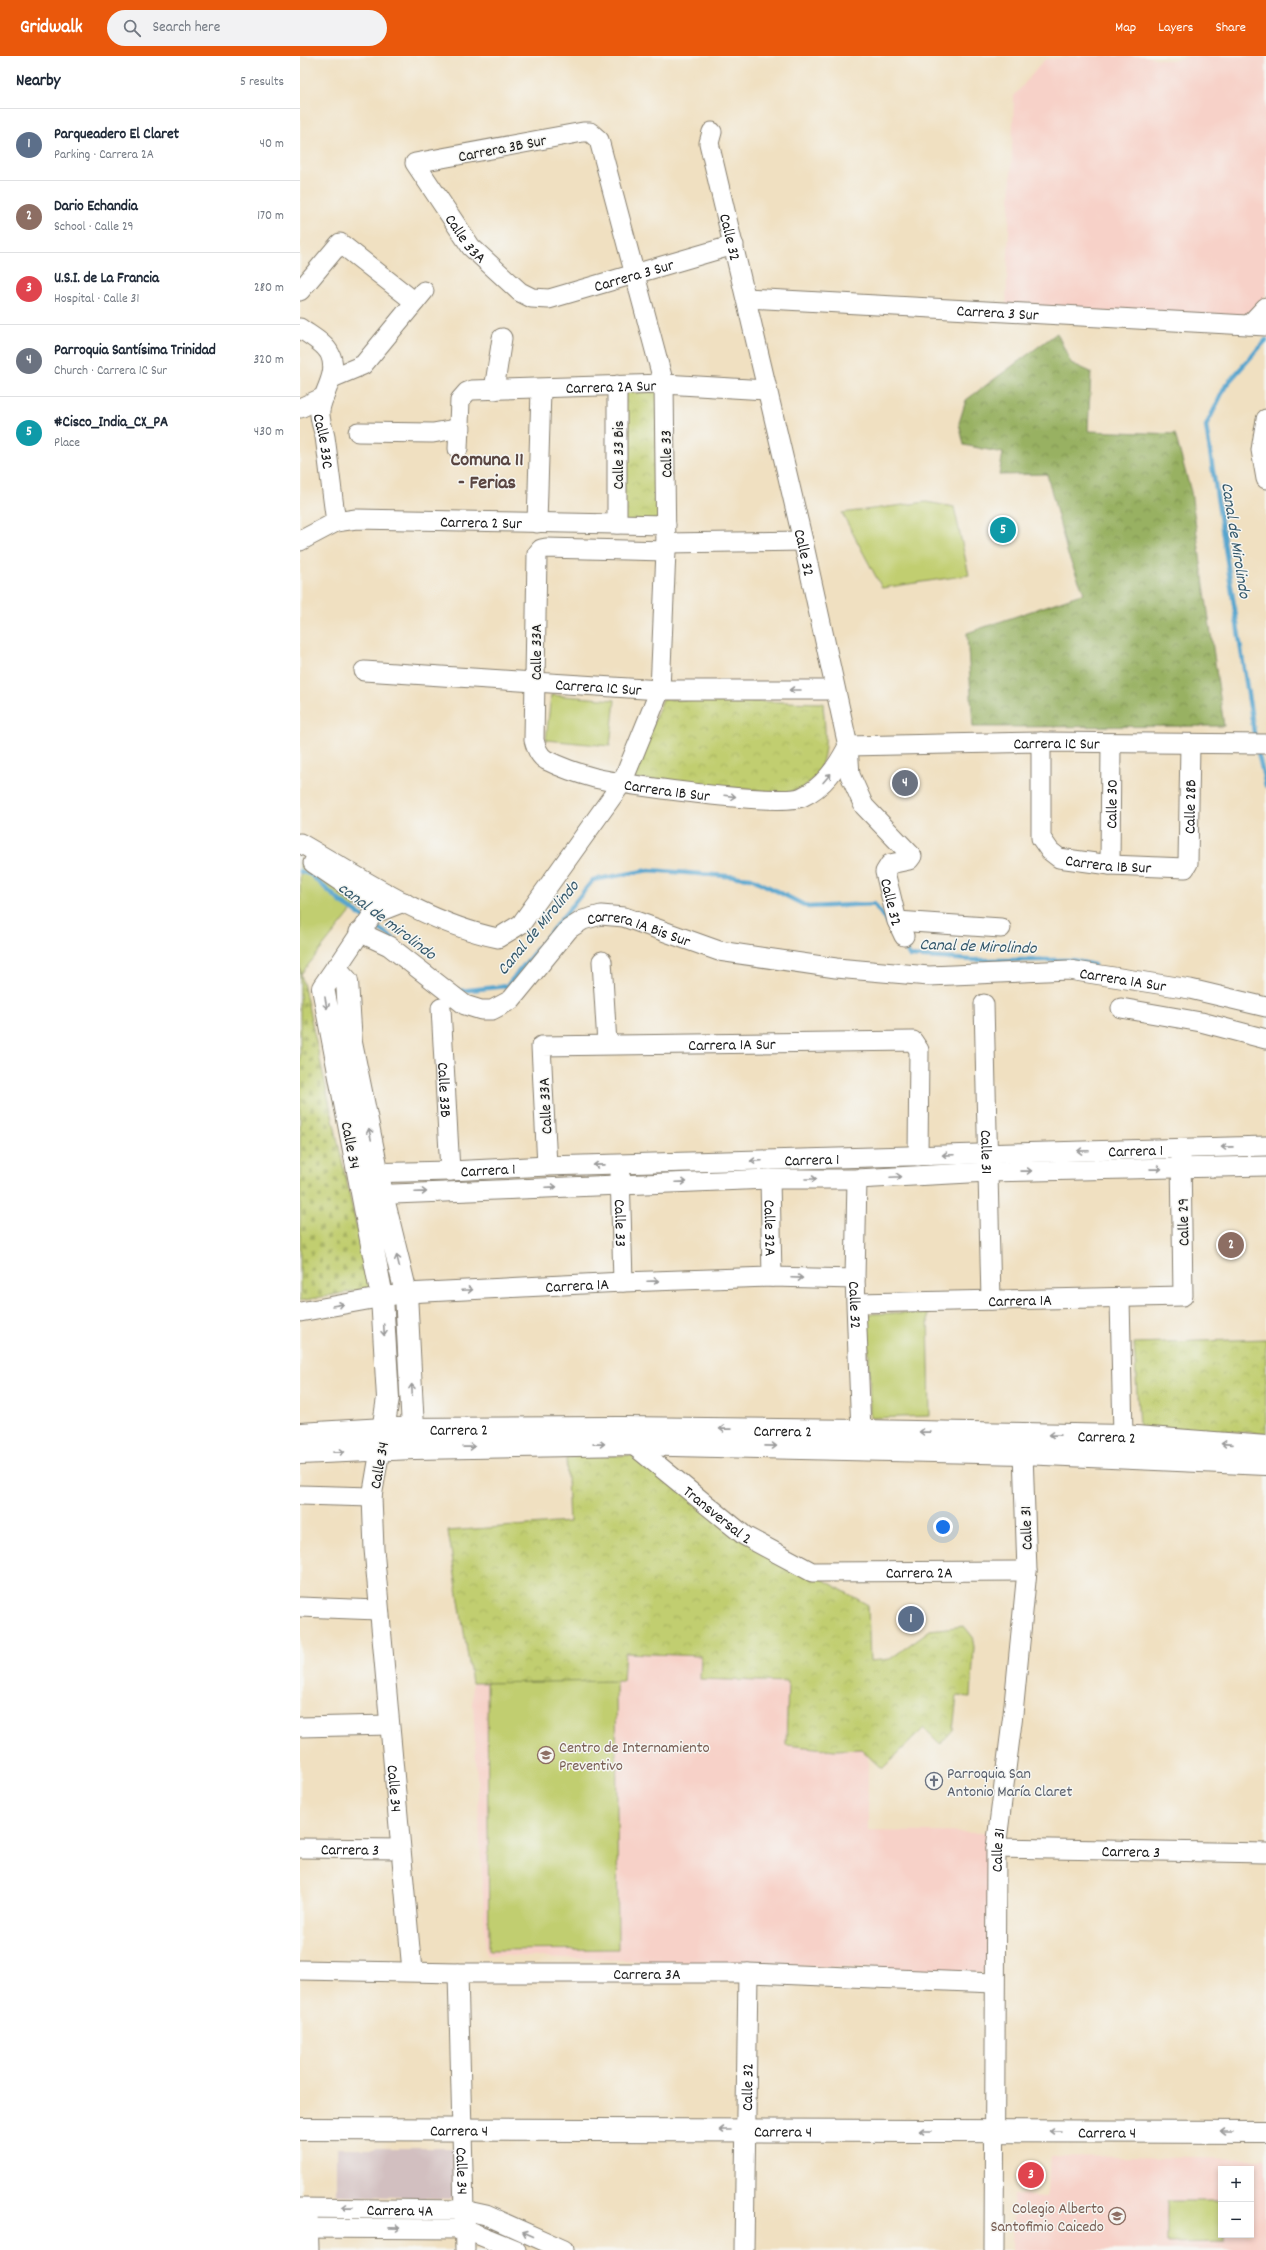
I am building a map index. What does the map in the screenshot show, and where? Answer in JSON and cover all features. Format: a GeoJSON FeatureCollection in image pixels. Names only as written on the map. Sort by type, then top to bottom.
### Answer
{"type":"FeatureCollection","features":[{"type":"Feature","properties":{"kind":"street","name":"Carrera 3B Sur"},"geometry":{"type":"LineString","coordinates":[[416,163],[590,132]]}},
{"type":"Feature","properties":{"kind":"street","name":"Calle 33"},"geometry":{"type":"LineString","coordinates":[[590,132],[599,140],[636,274],[664,384],[666,540],[660,690],[622,783]]}},
{"type":"Feature","properties":{"kind":"street","name":"Calle 32"},"geometry":{"type":"LineString","coordinates":[[712,132],[709,143],[734,245],[766,390],[803,541],[834,690],[848,746],[850,775],[864,806],[912,856],[909,860],[890,864],[885,872],[900,928],[1001,928]]}},
{"type":"Feature","properties":{"kind":"street","name":"Calle 33A"},"geometry":{"type":"LineString","coordinates":[[416,163],[471,247],[520,292],[532,298]]}},
{"type":"Feature","properties":{"kind":"street"},"geometry":{"type":"LineString","coordinates":[[300,291],[340,242],[420,296],[362,365],[332,378]]}},
{"type":"Feature","properties":{"kind":"street","name":"Carrera 3 Sur"},"geometry":{"type":"LineString","coordinates":[[532,298],[548,299],[734,245]]}},
{"type":"Feature","properties":{"kind":"street","name":"Carrera 3 Sur"},"geometry":{"type":"LineString","coordinates":[[746,298],[1259,326],[1266,307]]}},
{"type":"Feature","properties":{"kind":"street","name":"Calle 33C"},"geometry":{"type":"LineString","coordinates":[[300,328],[325,347],[330,354],[332,378],[324,397],[320,420],[324,435],[336,522]]}},
{"type":"Feature","properties":{"kind":"street"},"geometry":{"type":"LineString","coordinates":[[494,390],[502,338]]}},
{"type":"Feature","properties":{"kind":"street","name":"Carrera 2A Sur"},"geometry":{"type":"LineString","coordinates":[[460,428],[460,400],[467,392],[664,384],[766,390]]}},
{"type":"Feature","properties":{"kind":"street","name":"Calle 33 Bis"},"geometry":{"type":"LineString","coordinates":[[617,385],[617,524]]}},
{"type":"Feature","properties":{"kind":"street"},"geometry":{"type":"LineString","coordinates":[[537,523],[541,390]]}},
{"type":"Feature","properties":{"kind":"street"},"geometry":{"type":"LineString","coordinates":[[300,408],[324,397]]}},
{"type":"Feature","properties":{"kind":"street"},"geometry":{"type":"LineString","coordinates":[[1266,419],[1261,450],[1266,480]]}},
{"type":"Feature","properties":{"kind":"street"},"geometry":{"type":"LineString","coordinates":[[358,432],[432,433],[460,428],[458,449]]}},
{"type":"Feature","properties":{"kind":"street","name":"Carrera 2 Sur"},"geometry":{"type":"LineString","coordinates":[[300,540],[336,522],[356,519],[617,524],[666,540]]}},
{"type":"Feature","properties":{"kind":"street","name":"Carrera 2 Sur"},"geometry":{"type":"LineString","coordinates":[[537,554],[541,549],[546,548],[666,540],[803,541]]}},
{"type":"Feature","properties":{"kind":"street","name":"Calle 33A"},"geometry":{"type":"LineString","coordinates":[[537,554],[534,740],[537,750],[545,760],[594,777],[622,783]]}},
{"type":"Feature","properties":{"kind":"street","name":"Carrera 1C Sur"},"geometry":{"type":"LineString","coordinates":[[364,671],[660,690],[834,690]]}},
{"type":"Feature","properties":{"kind":"street","name":"Carrera 1C Sur"},"geometry":{"type":"LineString","coordinates":[[848,746],[1041,742],[1242,745],[1265,744]]}},
{"type":"Feature","properties":{"kind":"street","name":"Carrera 1B Sur"},"geometry":{"type":"LineString","coordinates":[[1041,742],[1041,838],[1050,851],[1059,858],[1110,865],[1185,868]]}},
{"type":"Feature","properties":{"kind":"street","name":"Calle 30"},"geometry":{"type":"LineString","coordinates":[[1110,865],[1111,743]]}},
{"type":"Feature","properties":{"kind":"street","name":"Calle 28B"},"geometry":{"type":"LineString","coordinates":[[1185,868],[1188,863],[1190,744]]}},
{"type":"Feature","properties":{"kind":"street","name":"Carrera 1B Sur"},"geometry":{"type":"LineString","coordinates":[[300,843],[404,902],[469,932],[498,938],[510,933],[521,924],[622,783],[773,801],[801,798],[820,786],[837,767],[848,746]]}},
{"type":"Feature","properties":{"kind":"street"},"geometry":{"type":"LineString","coordinates":[[300,855],[369,920],[404,902]]}},
{"type":"Feature","properties":{"kind":"street","name":"Carrera 1A Bis Sur"},"geometry":{"type":"LineString","coordinates":[[369,920],[388,946],[465,1004],[481,1010],[492,1010],[511,1000],[569,929],[583,920],[601,915],[624,917],[719,951],[884,973],[929,976],[978,974]]}},
{"type":"Feature","properties":{"kind":"street","name":"Calle 34"},"geometry":{"type":"LineString","coordinates":[[369,920],[323,988],[368,1173],[372,1195],[382,1297],[388,1398],[372,1497],[378,1610],[412,1971]]}},
{"type":"Feature","properties":{"kind":"street"},"geometry":{"type":"LineString","coordinates":[[602,961],[607,1044]]}},
{"type":"Feature","properties":{"kind":"street","name":"Carrera 1A Sur"},"geometry":{"type":"LineString","coordinates":[[978,974],[1069,970],[1190,989],[1266,1007]]}},
{"type":"Feature","properties":{"kind":"street","name":"Calle 31"},"geometry":{"type":"LineString","coordinates":[[984,1004],[992,1300]]}},
{"type":"Feature","properties":{"kind":"street","name":"Calle 33B"},"geometry":{"type":"LineString","coordinates":[[440,1008],[450,1171]]}},
{"type":"Feature","properties":{"kind":"street","name":"Carrera 1A Sur"},"geometry":{"type":"LineString","coordinates":[[1121,1008],[1201,1022],[1266,1038]]}},
{"type":"Feature","properties":{"kind":"street","name":"Carrera 1A Sur"},"geometry":{"type":"LineString","coordinates":[[541,1046],[913,1041],[920,1050],[918,1156]]}},
{"type":"Feature","properties":{"kind":"street","name":"Calle 33A"},"geometry":{"type":"LineString","coordinates":[[541,1046],[547,1166]]}},
{"type":"Feature","properties":{"kind":"street","name":"Carrera 1"},"geometry":{"type":"LineString","coordinates":[[368,1173],[450,1171],[547,1166],[1266,1146]]}},
{"type":"Feature","properties":{"kind":"street","name":"Calle 29"},"geometry":{"type":"LineString","coordinates":[[1181,1148],[1180,1168],[1183,1296]]}},
{"type":"Feature","properties":{"kind":"street","name":"Calle 33"},"geometry":{"type":"LineString","coordinates":[[620,1164],[623,1282]]}},
{"type":"Feature","properties":{"kind":"street","name":"Carrera 1"},"geometry":{"type":"LineString","coordinates":[[372,1195],[770,1179],[857,1179],[988,1172],[1266,1166]]}},
{"type":"Feature","properties":{"kind":"street","name":"Calle 32A"},"geometry":{"type":"LineString","coordinates":[[770,1179],[772,1277]]}},
{"type":"Feature","properties":{"kind":"street","name":"Calle 32"},"geometry":{"type":"LineString","coordinates":[[857,1179],[855,1279],[861,1431]]}},
{"type":"Feature","properties":{"kind":"street","name":"Calle 34"},"geometry":{"type":"LineString","coordinates":[[372,1195],[406,1293],[414,1438]]}},
{"type":"Feature","properties":{"kind":"street","name":"Carrera 1A"},"geometry":{"type":"LineString","coordinates":[[300,1312],[406,1293],[623,1282],[772,1277],[855,1279]]}},
{"type":"Feature","properties":{"kind":"street","name":"Carrera 1A"},"geometry":{"type":"LineString","coordinates":[[857,1303],[1183,1296]]}},
{"type":"Feature","properties":{"kind":"street"},"geometry":{"type":"LineString","coordinates":[[1120,1298],[1123,1436]]}},
{"type":"Feature","properties":{"kind":"street","name":"Carrera 2"},"geometry":{"type":"LineString","coordinates":[[300,1453],[380,1450],[414,1438],[622,1428],[1123,1436],[1266,1447]]}},
{"type":"Feature","properties":{"kind":"street","name":"Carrera 2"},"geometry":{"type":"LineString","coordinates":[[300,1434],[384,1429],[414,1438],[1023,1453],[1266,1464]]}},
{"type":"Feature","properties":{"kind":"street","name":"Transversal 2"},"geometry":{"type":"LineString","coordinates":[[632,1444],[745,1536],[812,1572]]}},
{"type":"Feature","properties":{"kind":"street","name":"Calle 31"},"geometry":{"type":"LineString","coordinates":[[994,2250],[996,2131],[994,1983],[996,1848],[1014,1714],[1027,1571],[1023,1453]]}},
{"type":"Feature","properties":{"kind":"street"},"geometry":{"type":"LineString","coordinates":[[300,1494],[372,1497]]}},
{"type":"Feature","properties":{"kind":"street","name":"Carrera 2A"},"geometry":{"type":"LineString","coordinates":[[812,1572],[1027,1571]]}},
{"type":"Feature","properties":{"kind":"street"},"geometry":{"type":"LineString","coordinates":[[300,1607],[378,1610]]}},
{"type":"Feature","properties":{"kind":"street"},"geometry":{"type":"LineString","coordinates":[[300,1727],[389,1725]]}},
{"type":"Feature","properties":{"kind":"street","name":"Carrera 3"},"geometry":{"type":"LineString","coordinates":[[300,1848],[400,1849]]}},
{"type":"Feature","properties":{"kind":"street","name":"Carrera 3"},"geometry":{"type":"LineString","coordinates":[[996,1848],[1266,1853]]}},
{"type":"Feature","properties":{"kind":"street","name":"Carrera 3A"},"geometry":{"type":"LineString","coordinates":[[300,1970],[458,1973],[748,1973],[994,1983]]}},
{"type":"Feature","properties":{"kind":"street","name":"Calle 34"},"geometry":{"type":"LineString","coordinates":[[458,1973],[465,2250]]}},
{"type":"Feature","properties":{"kind":"street","name":"Calle 32"},"geometry":{"type":"LineString","coordinates":[[744,2250],[748,1973]]}},
{"type":"Feature","properties":{"kind":"street","name":"Carrera 4"},"geometry":{"type":"LineString","coordinates":[[300,2129],[1266,2132]]}},
{"type":"Feature","properties":{"kind":"street"},"geometry":{"type":"LineString","coordinates":[[304,2207],[304,2227],[309,2250]]}},
{"type":"Feature","properties":{"kind":"street","name":"Carrera 4A"},"geometry":{"type":"LineString","coordinates":[[304,2207],[463,2210],[486,2215],[564,2250]]}},
{"type":"Feature","properties":{"kind":"street","name":"Carrera 4A"},"geometry":{"type":"LineString","coordinates":[[304,2227],[464,2229],[516,2250]]}},
{"type":"Feature","properties":{"kind":"shaded area"},"geometry":{"type":"Polygon","coordinates":[[[1082,56],[1144,56],[1172,61],[1189,56],[1266,56],[1266,295],[1245,318],[1006,308],[1014,96],[1045,59],[1082,56]]]}},
{"type":"Feature","properties":{"kind":"shaded area"},"geometry":{"type":"Polygon","coordinates":[[[566,1457],[810,1613],[868,1605],[868,1831],[989,1833],[987,1973],[486,1955],[472,1683],[448,1531],[569,1522],[566,1457]]]}},
{"type":"Feature","properties":{"kind":"shaded area"},"geometry":{"type":"Polygon","coordinates":[[[337,2148],[456,2148],[455,2199],[337,2195],[337,2148]]]}},
{"type":"Feature","properties":{"kind":"shaded area","name":"Colegio Alberto Santofimio Caicedo"},"geometry":{"type":"Polygon","coordinates":[[[1050,2156],[1266,2159],[1266,2250],[1012,2250],[1013,2195],[1047,2197],[1050,2156]]]}},
{"type":"Feature","properties":{"kind":"green space"},"geometry":{"type":"Polygon","coordinates":[[[1057,333],[1071,363],[1091,372],[1088,431],[1175,434],[1191,492],[1224,726],[973,727],[967,633],[1084,593],[1068,555],[1047,474],[999,475],[1003,453],[964,445],[959,423],[966,400],[1057,333]]]}},
{"type":"Feature","properties":{"kind":"green space"},"geometry":{"type":"Polygon","coordinates":[[[664,384],[666,525],[617,524],[617,385],[664,384]]]}},
{"type":"Feature","properties":{"kind":"green space"},"geometry":{"type":"Polygon","coordinates":[[[926,502],[954,507],[969,575],[882,588],[842,513],[926,502]]]}},
{"type":"Feature","properties":{"kind":"green space"},"geometry":{"type":"Polygon","coordinates":[[[551,695],[615,700],[610,746],[546,740],[551,695]]]}},
{"type":"Feature","properties":{"kind":"green space"},"geometry":{"type":"Polygon","coordinates":[[[663,699],[823,703],[825,749],[819,770],[813,779],[804,787],[786,793],[630,778],[663,699]]]}},
{"type":"Feature","properties":{"kind":"green space"},"geometry":{"type":"Polygon","coordinates":[[[300,862],[359,902],[301,974],[300,969],[300,862]]]}},
{"type":"Feature","properties":{"kind":"green space"},"geometry":{"type":"Polygon","coordinates":[[[300,969],[370,1288],[300,1301],[300,969]]]}},
{"type":"Feature","properties":{"kind":"green space"},"geometry":{"type":"Polygon","coordinates":[[[928,1312],[930,1416],[870,1418],[868,1314],[928,1312]]]}},
{"type":"Feature","properties":{"kind":"green space"},"geometry":{"type":"Polygon","coordinates":[[[1266,1339],[1266,1433],[1139,1427],[1134,1343],[1266,1339]]]}},
{"type":"Feature","properties":{"kind":"green space"},"geometry":{"type":"Polygon","coordinates":[[[633,1455],[803,1568],[868,1605],[870,1661],[890,1659],[930,1630],[964,1626],[972,1636],[974,1647],[971,1697],[957,1696],[953,1730],[940,1744],[924,1728],[882,1769],[861,1749],[835,1750],[786,1745],[788,1682],[700,1679],[701,1656],[625,1653],[623,1681],[472,1683],[448,1531],[569,1522],[566,1457],[633,1455]]]}},
{"type":"Feature","properties":{"kind":"green space"},"geometry":{"type":"Polygon","coordinates":[[[616,1679],[618,1949],[489,1950],[487,1681],[616,1679]]]}},
{"type":"Feature","properties":{"kind":"green space"},"geometry":{"type":"Polygon","coordinates":[[[1167,2201],[1218,2201],[1218,2238],[1225,2238],[1225,2242],[1167,2243],[1167,2201]]]}},
{"type":"Feature","properties":{"kind":"waterway","name":"Canal de Mirolindo"},"geometry":{"type":"LineString","coordinates":[[1255,739],[1206,426],[1226,385],[1266,340]]}},
{"type":"Feature","properties":{"kind":"waterway","name":"Canal de Mirolindo"},"geometry":{"type":"LineString","coordinates":[[1257,748],[1266,786]]}},
{"type":"Feature","properties":{"kind":"waterway","name":"Canal de Mirolindo"},"geometry":{"type":"LineString","coordinates":[[456,989],[459,991],[507,986],[593,880],[649,870],[751,878],[808,907],[874,904],[890,926]]}},
{"type":"Feature","properties":{"kind":"waterway","name":"canal de mirolindo"},"geometry":{"type":"LineString","coordinates":[[300,871],[311,875],[342,903],[365,918]]}},
{"type":"Feature","properties":{"kind":"waterway","name":"canal de mirolindo"},"geometry":{"type":"LineString","coordinates":[[371,923],[394,939]]}},
{"type":"Feature","properties":{"kind":"waterway","name":"Canal de Mirolindo"},"geometry":{"type":"LineString","coordinates":[[901,942],[910,956],[973,960],[1072,960],[1094,965]]}},
{"type":"Feature","properties":{"kind":"place","name":"#Cisco_India_CX_PA"},"geometry":{"type":"Point","coordinates":[1003,530]}},
{"type":"Feature","properties":{"kind":"place","name":"Parroquia Santísima Trinidad"},"geometry":{"type":"Point","coordinates":[905,783]}},
{"type":"Feature","properties":{"kind":"place","name":"Dario Echandia"},"geometry":{"type":"Point","coordinates":[1231,1245]}},
{"type":"Feature","properties":{"kind":"place","name":"Parqueadero El Claret"},"geometry":{"type":"Point","coordinates":[911,1619]}},
{"type":"Feature","properties":{"kind":"place","name":"Centro de Internamiento Preventivo"},"geometry":{"type":"Point","coordinates":[546,1755]}},
{"type":"Feature","properties":{"kind":"place","name":"Parroquia San Antonio María Claret"},"geometry":{"type":"Point","coordinates":[934,1781]}},
{"type":"Feature","properties":{"kind":"place","name":"U.S.I. de La Francia"},"geometry":{"type":"Point","coordinates":[1031,2175]}},
{"type":"Feature","properties":{"kind":"place","name":"Colegio Alberto Santofimio Caicedo"},"geometry":{"type":"Point","coordinates":[1117,2216]}},
{"type":"Feature","properties":{"kind":"district","name":"Comuna 11 - Ferias"},"geometry":{"type":"Point","coordinates":[487,470]}}]}
